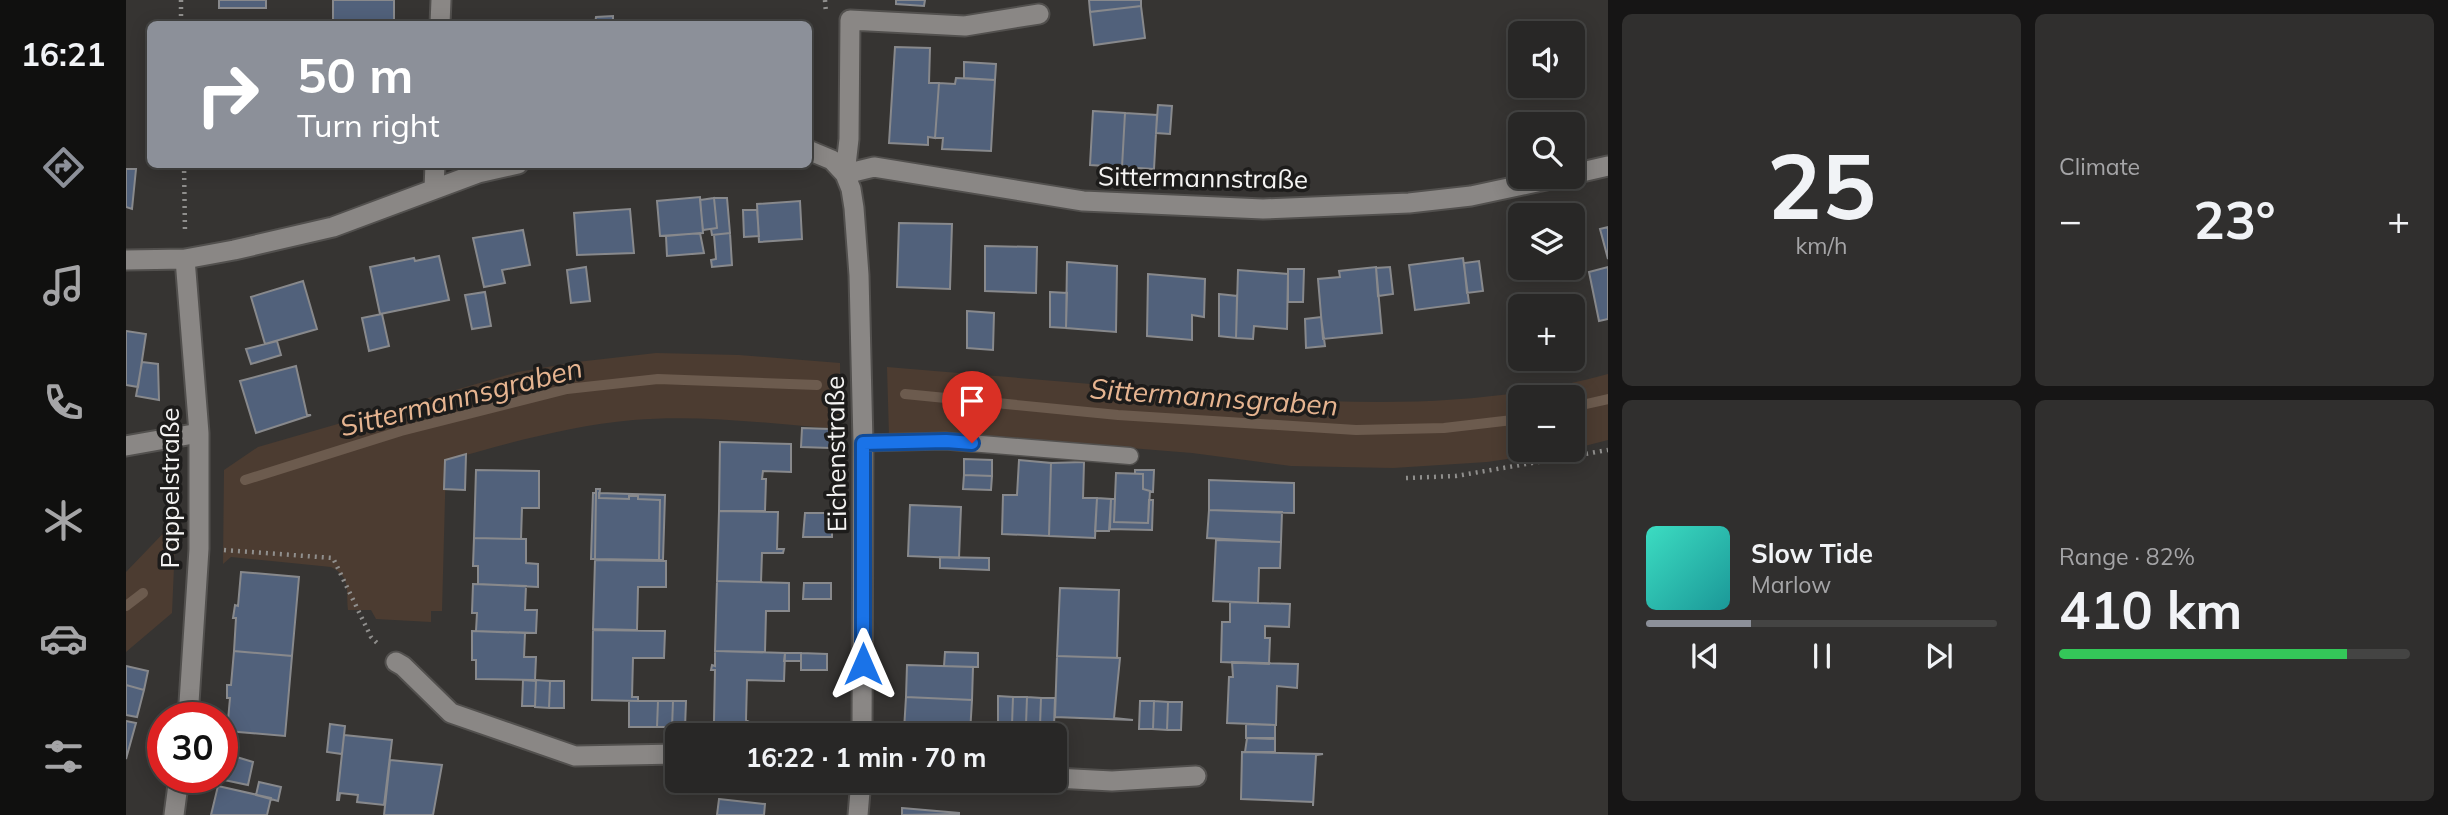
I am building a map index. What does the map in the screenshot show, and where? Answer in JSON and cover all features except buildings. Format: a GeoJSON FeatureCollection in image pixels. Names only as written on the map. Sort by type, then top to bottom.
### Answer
{"type":"FeatureCollection","features":[{"type":"Feature","properties":{"kind":"street"},"geometry":{"type":"LineString","coordinates":[[440,21],[441,0]]}},
{"type":"Feature","properties":{"kind":"street"},"geometry":{"type":"LineString","coordinates":[[845,174],[849,139],[850,20],[965,26],[1039,14]]}},
{"type":"Feature","properties":{"kind":"street"},"geometry":{"type":"LineString","coordinates":[[812,152],[832,160],[845,174]]}},
{"type":"Feature","properties":{"kind":"street"},"geometry":{"type":"LineString","coordinates":[[1585,171],[1608,166]]}},
{"type":"Feature","properties":{"kind":"street","name":"Sittermannstraße"},"geometry":{"type":"LineString","coordinates":[[845,174],[874,167],[1083,201],[1263,209],[1446,199],[1508,187]]}},
{"type":"Feature","properties":{"kind":"street"},"geometry":{"type":"LineString","coordinates":[[434,189],[435,168]]}},
{"type":"Feature","properties":{"kind":"street"},"geometry":{"type":"LineString","coordinates":[[126,260],[185,259],[333,227],[478,173],[500,168]]}},
{"type":"Feature","properties":{"kind":"street","name":"Eichenstraße"},"geometry":{"type":"LineString","coordinates":[[845,174],[852,198],[859,275],[863,443],[862,723]]}},
{"type":"Feature","properties":{"kind":"street","name":"Pappelstraße"},"geometry":{"type":"LineString","coordinates":[[185,259],[199,433],[199,549],[189,702]]}},
{"type":"Feature","properties":{"kind":"street"},"geometry":{"type":"LineString","coordinates":[[126,446],[199,433]]}},
{"type":"Feature","properties":{"kind":"street"},"geometry":{"type":"LineString","coordinates":[[396,662],[451,713],[575,756],[665,754]]}},
{"type":"Feature","properties":{"kind":"street"},"geometry":{"type":"LineString","coordinates":[[1067,779],[1112,781],[1196,776]]}},
{"type":"Feature","properties":{"kind":"street"},"geometry":{"type":"LineString","coordinates":[[174,815],[177,793]]}},
{"type":"Feature","properties":{"kind":"street"},"geometry":{"type":"LineString","coordinates":[[858,815],[859,793]]}},
{"type":"Feature","properties":{"kind":"lane"},"geometry":{"type":"LineString","coordinates":[[863,443],[946,441],[1130,456]]}},
{"type":"Feature","properties":{"kind":"path"},"geometry":{"type":"LineString","coordinates":[[181,0],[181,21]]}},
{"type":"Feature","properties":{"kind":"path"},"geometry":{"type":"LineString","coordinates":[[184,168],[185,259]]}},
{"type":"Feature","properties":{"kind":"path"},"geometry":{"type":"LineString","coordinates":[[1406,478],[1456,476],[1608,450]]}},
{"type":"Feature","properties":{"kind":"path"},"geometry":{"type":"LineString","coordinates":[[199,549],[333,558],[371,637],[396,662]]}},
{"type":"Feature","properties":{"kind":"shaded area"},"geometry":{"type":"Polygon","coordinates":[[[656,353],[739,355],[840,363],[841,429],[711,419],[633,420],[562,431],[446,461],[442,611],[431,611],[431,622],[376,619],[371,610],[348,610],[345,579],[331,567],[231,557],[223,564],[224,470],[258,447],[518,372],[656,353]]]}},
{"type":"Feature","properties":{"kind":"shaded area"},"geometry":{"type":"Polygon","coordinates":[[[887,367],[1286,399],[1394,402],[1508,394],[1508,459],[1487,462],[1393,468],[1291,466],[1192,453],[945,433],[889,436],[887,367]]]}},
{"type":"Feature","properties":{"kind":"shaded area"},"geometry":{"type":"Polygon","coordinates":[[[1608,374],[1608,440],[1585,446],[1585,385],[1562,385],[1608,374]]]}},
{"type":"Feature","properties":{"kind":"shaded area"},"geometry":{"type":"Polygon","coordinates":[[[176,520],[172,613],[126,652],[126,572],[176,520]]]}},
{"type":"Feature","properties":{"kind":"waterway","name":"Sittermannsgraben"},"geometry":{"type":"LineString","coordinates":[[245,480],[401,431],[567,389],[658,379],[817,385]]}},
{"type":"Feature","properties":{"kind":"waterway","name":"Sittermannsgraben"},"geometry":{"type":"LineString","coordinates":[[905,394],[1118,415],[1356,430],[1444,428],[1508,421]]}},
{"type":"Feature","properties":{"kind":"waterway","name":"Sittermannsgraben"},"geometry":{"type":"LineString","coordinates":[[1585,404],[1608,399]]}},
{"type":"Feature","properties":{"kind":"waterway","name":"Sittermannsgraben"},"geometry":{"type":"LineString","coordinates":[[126,606],[143,593]]}},
{"type":"Feature","properties":{"kind":"route"},"geometry":{"type":"LineString","coordinates":[[863,664],[863,443],[972,443]]}}]}
